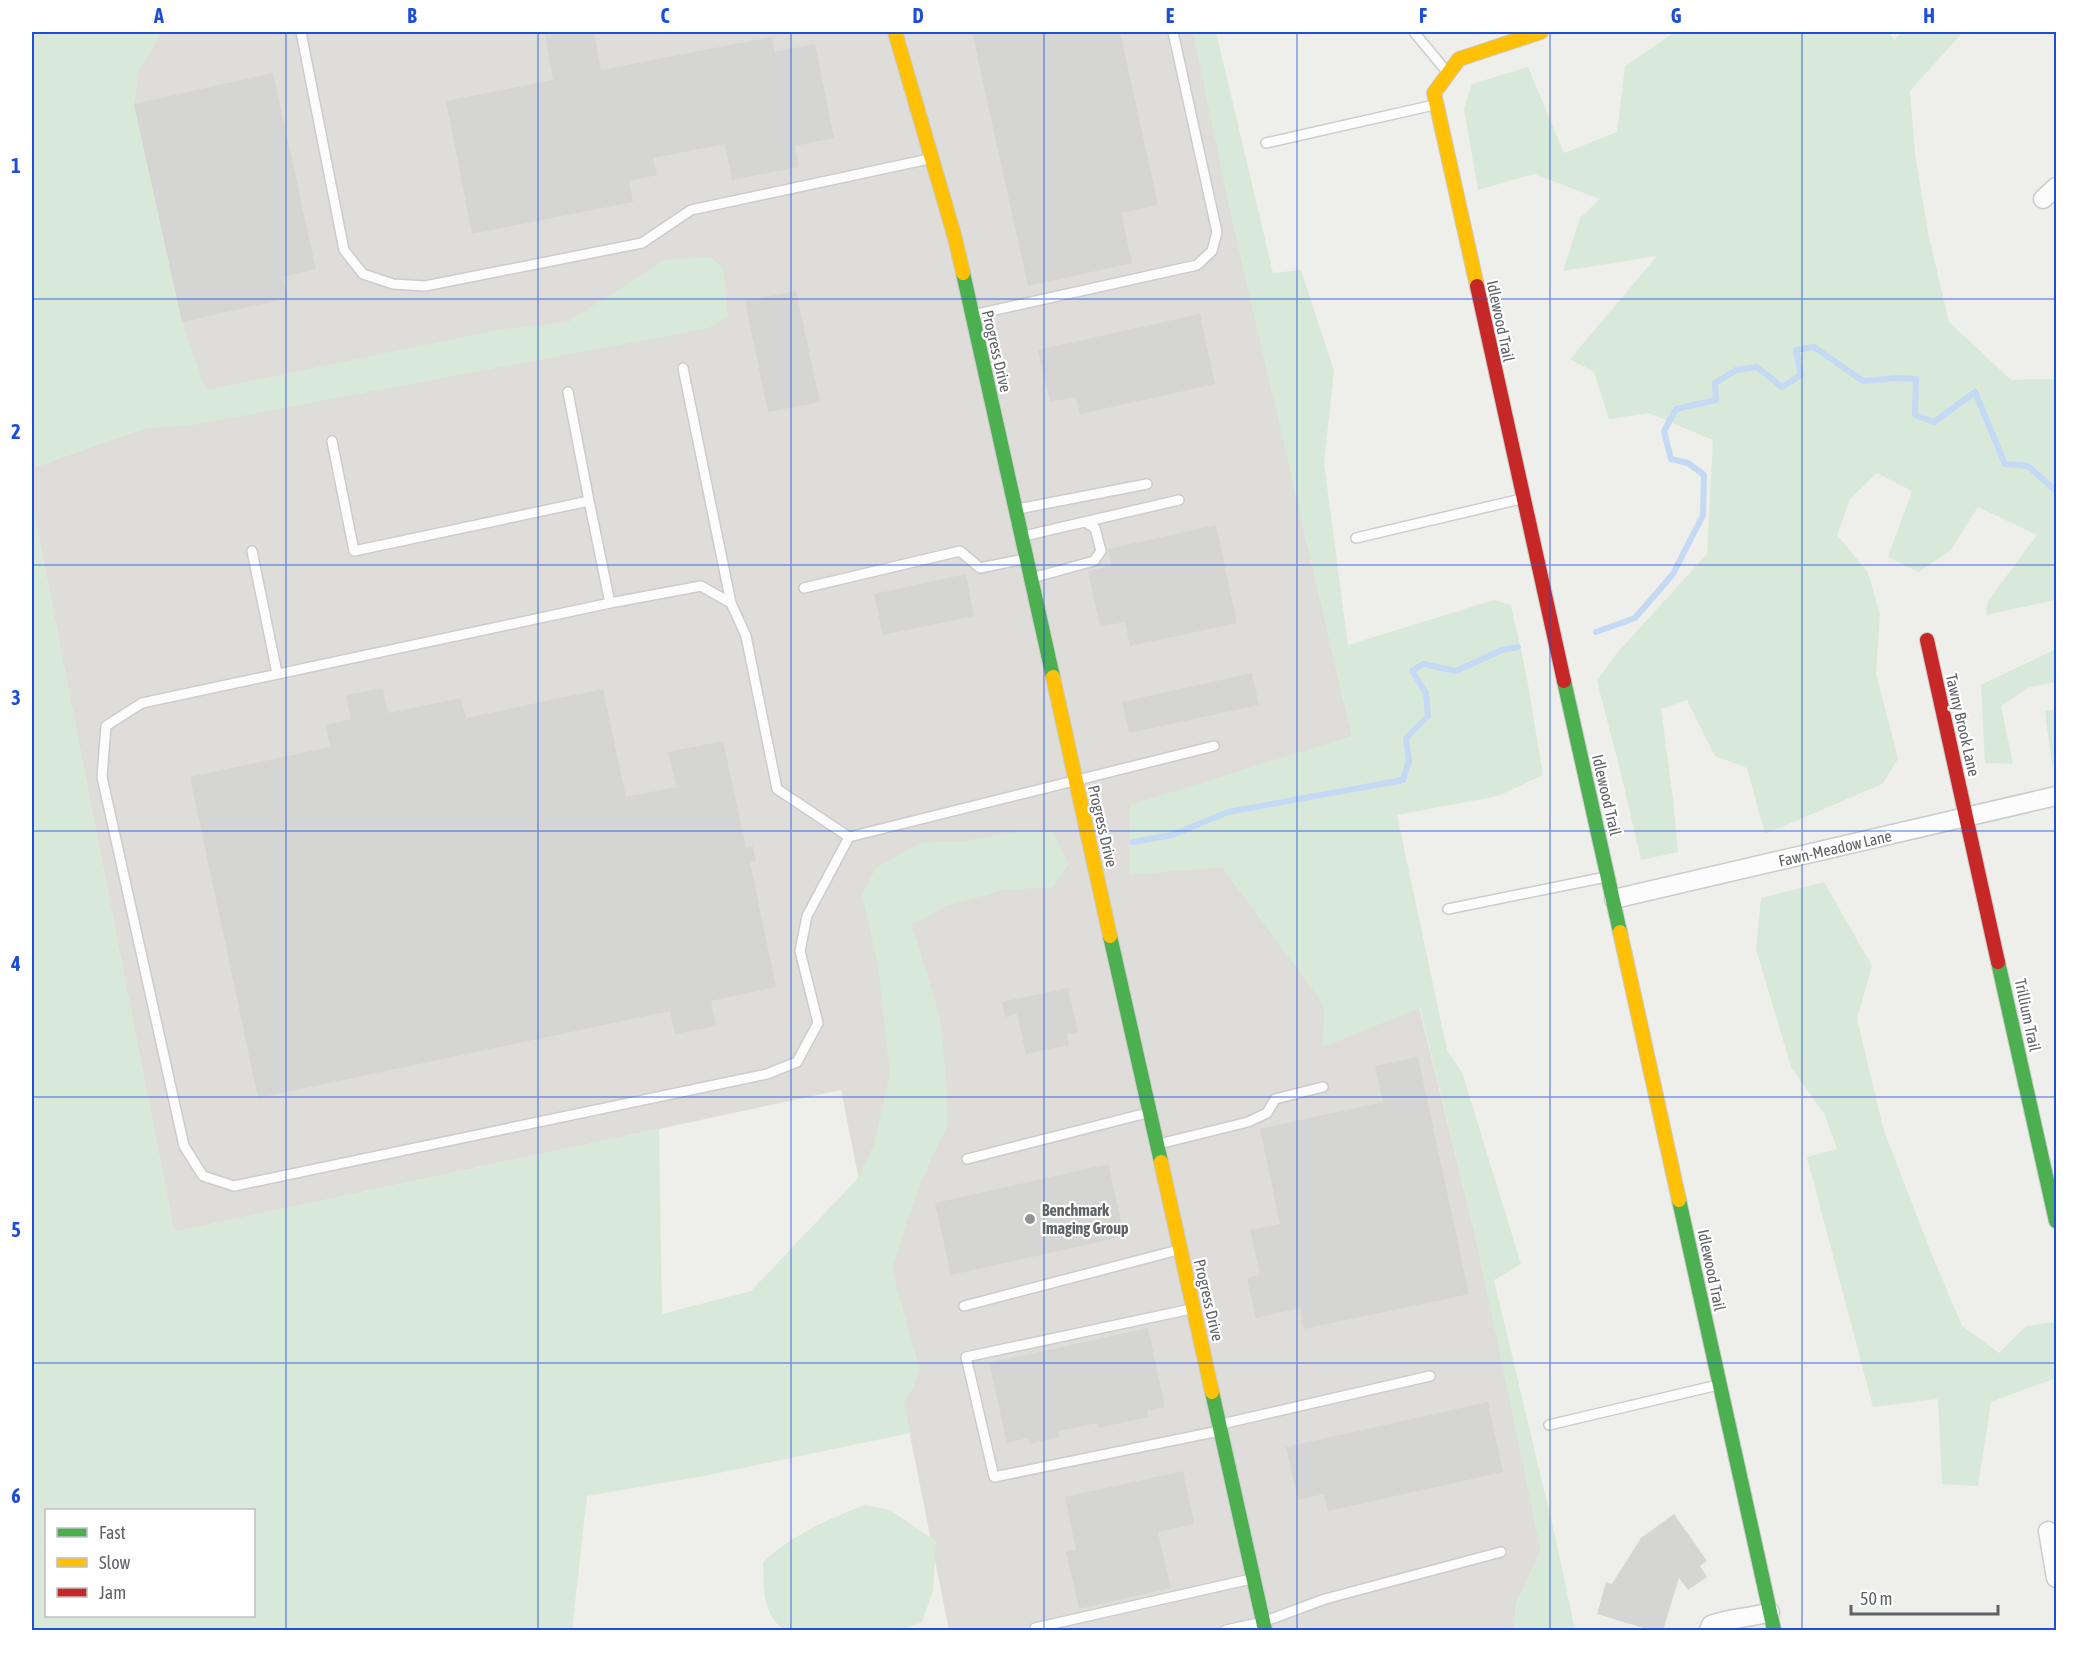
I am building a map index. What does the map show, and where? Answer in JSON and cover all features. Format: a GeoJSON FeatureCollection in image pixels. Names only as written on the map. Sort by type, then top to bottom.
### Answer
{"type":"FeatureCollection","features":[{"type":"Feature","properties":{"kind":"street","name":"Progress Drive"},"geometry":{"type":"LineString","coordinates":[[895,32],[954,238],[972,315],[1264,1626]]}},
{"type":"Feature","properties":{"kind":"street"},"geometry":{"type":"LineString","coordinates":[[1437,104],[1434,93],[1459,59],[1541,32]]}},
{"type":"Feature","properties":{"kind":"street","name":"Idlewood Trail"},"geometry":{"type":"LineString","coordinates":[[1437,104],[1774,1630]]}},
{"type":"Feature","properties":{"kind":"street","name":"Tawny Brook Lane"},"geometry":{"type":"LineString","coordinates":[[1927,640],[1967,817]]}},
{"type":"Feature","properties":{"kind":"street","name":"Fawn-Meadow Lane"},"geometry":{"type":"LineString","coordinates":[[1614,899],[2056,796]]}},
{"type":"Feature","properties":{"kind":"street","name":"Trillium Trail"},"geometry":{"type":"LineString","coordinates":[[1967,817],[2056,1221]]}},
{"type":"Feature","properties":{"kind":"street"},"geometry":{"type":"LineString","coordinates":[[2048,1531],[2056,1578]]}},
{"type":"Feature","properties":{"kind":"street"},"geometry":{"type":"LineString","coordinates":[[1709,1630],[1711,1625],[1728,1619],[1749,1618],[1770,1612]]}},
{"type":"Feature","properties":{"kind":"lane"},"geometry":{"type":"LineString","coordinates":[[301,32],[344,250],[363,274],[393,284],[425,286],[642,243],[691,210],[932,159]]}},
{"type":"Feature","properties":{"kind":"lane"},"geometry":{"type":"LineString","coordinates":[[972,315],[1197,265],[1212,251],[1217,232],[1173,32]]}},
{"type":"Feature","properties":{"kind":"lane"},"geometry":{"type":"LineString","coordinates":[[1414,32],[1449,74]]}},
{"type":"Feature","properties":{"kind":"lane"},"geometry":{"type":"LineString","coordinates":[[1266,143],[1437,104]]}},
{"type":"Feature","properties":{"kind":"lane"},"geometry":{"type":"LineString","coordinates":[[683,368],[731,603],[746,636],[777,789],[849,837],[1214,746]]}},
{"type":"Feature","properties":{"kind":"lane"},"geometry":{"type":"LineString","coordinates":[[568,392],[610,603]]}},
{"type":"Feature","properties":{"kind":"lane"},"geometry":{"type":"LineString","coordinates":[[332,441],[354,551],[590,501]]}},
{"type":"Feature","properties":{"kind":"lane"},"geometry":{"type":"LineString","coordinates":[[1015,510],[1147,484]]}},
{"type":"Feature","properties":{"kind":"lane"},"geometry":{"type":"LineString","coordinates":[[1356,538],[1524,498]]}},
{"type":"Feature","properties":{"kind":"lane"},"geometry":{"type":"LineString","coordinates":[[1021,537],[1179,500]]}},
{"type":"Feature","properties":{"kind":"lane"},"geometry":{"type":"LineString","coordinates":[[1030,578],[1094,561],[1101,551],[1095,528],[1085,522]]}},
{"type":"Feature","properties":{"kind":"lane"},"geometry":{"type":"LineString","coordinates":[[252,551],[278,673]]}},
{"type":"Feature","properties":{"kind":"lane"},"geometry":{"type":"LineString","coordinates":[[804,588],[960,551],[980,568],[1026,558]]}},
{"type":"Feature","properties":{"kind":"lane"},"geometry":{"type":"LineString","coordinates":[[731,603],[702,586],[610,603],[142,703],[106,726],[102,777],[184,1146],[203,1176],[234,1186],[767,1074],[797,1062],[818,1023],[800,951],[807,916],[849,837]]}},
{"type":"Feature","properties":{"kind":"lane"},"geometry":{"type":"LineString","coordinates":[[1448,909],[1609,877]]}},
{"type":"Feature","properties":{"kind":"lane"},"geometry":{"type":"LineString","coordinates":[[1157,1144],[1248,1122],[1267,1113],[1275,1099],[1323,1087]]}},
{"type":"Feature","properties":{"kind":"lane"},"geometry":{"type":"LineString","coordinates":[[967,1159],[1150,1112]]}},
{"type":"Feature","properties":{"kind":"lane"},"geometry":{"type":"LineString","coordinates":[[964,1306],[1180,1249]]}},
{"type":"Feature","properties":{"kind":"lane"},"geometry":{"type":"LineString","coordinates":[[1193,1308],[966,1358],[994,1477],[1220,1427],[1430,1376]]}},
{"type":"Feature","properties":{"kind":"lane"},"geometry":{"type":"LineString","coordinates":[[1549,1425],[1720,1384]]}},
{"type":"Feature","properties":{"kind":"lane"},"geometry":{"type":"LineString","coordinates":[[1226,1630],[1264,1626],[1324,1599],[1501,1552]]}},
{"type":"Feature","properties":{"kind":"lane"},"geometry":{"type":"LineString","coordinates":[[1035,1628],[1254,1578]]}},
{"type":"Feature","properties":{"kind":"shaded area"},"geometry":{"type":"Polygon","coordinates":[[[150,32],[1194,32],[1301,517],[1352,736],[1474,1230],[1515,1421],[1541,1551],[1516,1604],[1514,1630],[949,1630],[841,1090],[174,1232],[32,502],[32,468],[176,417],[99,89],[150,32]]]}},
{"type":"Feature","properties":{"kind":"green space"},"geometry":{"type":"Polygon","coordinates":[[[32,32],[161,32],[139,69],[134,104],[182,322],[206,390],[503,329],[568,322],[665,260],[710,257],[723,267],[728,315],[709,328],[193,425],[142,429],[32,468],[32,32]]]}},
{"type":"Feature","properties":{"kind":"green space"},"geometry":{"type":"Polygon","coordinates":[[[1193,32],[1216,32],[1273,273],[1301,270],[1334,371],[1324,463],[1348,645],[1494,600],[1511,605],[1527,678],[1543,775],[1498,796],[1397,815],[1447,1050],[1462,1072],[1521,1264],[1494,1280],[1575,1630],[1514,1630],[1516,1604],[1541,1551],[1474,1230],[1420,1008],[1323,1047],[1324,1005],[1222,867],[1129,875],[1130,805],[1352,736],[1231,216],[1193,32]]]}},
{"type":"Feature","properties":{"kind":"green space"},"geometry":{"type":"Polygon","coordinates":[[[1675,32],[1889,32],[1894,40],[1903,32],[1963,32],[1910,91],[1915,153],[1928,233],[1949,322],[2011,380],[2056,379],[2056,604],[2055,600],[1986,615],[1988,601],[2037,535],[1978,507],[1950,551],[1919,572],[1888,557],[1912,491],[1877,473],[1850,499],[1837,535],[1868,572],[1880,615],[1876,673],[1898,759],[1882,784],[1765,834],[1747,768],[1715,756],[1687,700],[1661,709],[1678,852],[1641,860],[1597,681],[1616,654],[1707,554],[1713,440],[1649,413],[1609,419],[1594,372],[1570,359],[1657,256],[1563,271],[1580,218],[1600,199],[1534,174],[1478,190],[1464,109],[1472,84],[1528,67],[1564,153],[1617,132],[1625,66],[1675,32]]]}},
{"type":"Feature","properties":{"kind":"green space"},"geometry":{"type":"Polygon","coordinates":[[[32,502],[174,1232],[659,1129],[662,1314],[751,1291],[859,1177],[874,1144],[890,1074],[878,965],[862,895],[876,868],[920,843],[963,841],[1022,831],[1053,832],[1069,864],[1053,887],[1003,890],[946,906],[912,925],[940,1017],[947,1089],[947,1127],[930,1161],[909,1215],[892,1270],[919,1367],[914,1386],[904,1402],[910,1433],[704,1476],[587,1496],[572,1630],[32,1630],[32,502]]]}},
{"type":"Feature","properties":{"kind":"green space"},"geometry":{"type":"Polygon","coordinates":[[[2056,649],[2056,682],[2029,687],[2001,706],[2013,764],[1985,763],[1981,685],[2056,649]]]}},
{"type":"Feature","properties":{"kind":"green space"},"geometry":{"type":"Polygon","coordinates":[[[2056,709],[2056,764],[2052,765],[2045,711],[2056,709]]]}},
{"type":"Feature","properties":{"kind":"green space"},"geometry":{"type":"Polygon","coordinates":[[[1824,882],[1872,966],[1857,1019],[1884,1131],[1962,1326],[1999,1353],[2026,1326],[2056,1322],[2056,1378],[1991,1402],[1978,1486],[1942,1484],[1938,1399],[1873,1407],[1807,1157],[1837,1149],[1825,1115],[1791,1067],[1756,949],[1761,898],[1824,882]]]}},
{"type":"Feature","properties":{"kind":"green space"},"geometry":{"type":"Polygon","coordinates":[[[865,1505],[890,1510],[936,1541],[933,1591],[922,1622],[902,1630],[786,1630],[778,1625],[768,1610],[764,1591],[763,1562],[774,1552],[811,1529],[865,1505]]]}},
{"type":"Feature","properties":{"kind":"building"},"geometry":{"type":"Polygon","coordinates":[[[564,32],[594,32],[601,70],[772,37],[775,52],[815,44],[834,138],[795,146],[799,167],[732,180],[725,144],[653,158],[657,175],[629,181],[633,202],[472,234],[446,101],[553,80],[545,35],[564,32]]]}},
{"type":"Feature","properties":{"kind":"building"},"geometry":{"type":"Polygon","coordinates":[[[972,32],[1120,32],[1158,205],[1121,213],[1132,263],[1028,286],[972,32]]]}},
{"type":"Feature","properties":{"kind":"building"},"geometry":{"type":"Polygon","coordinates":[[[273,73],[316,269],[283,277],[288,298],[182,322],[134,104],[273,73]]]}},
{"type":"Feature","properties":{"kind":"building"},"geometry":{"type":"Polygon","coordinates":[[[796,291],[820,402],[768,412],[745,301],[796,291]]]}},
{"type":"Feature","properties":{"kind":"building"},"geometry":{"type":"Polygon","coordinates":[[[1200,314],[1215,384],[1080,414],[1076,397],[1050,402],[1038,350],[1200,314]]]}},
{"type":"Feature","properties":{"kind":"building"},"geometry":{"type":"Polygon","coordinates":[[[1216,525],[1237,623],[1130,646],[1125,622],[1100,627],[1088,571],[1111,566],[1108,549],[1216,525]]]}},
{"type":"Feature","properties":{"kind":"building"},"geometry":{"type":"Polygon","coordinates":[[[966,574],[974,616],[883,635],[874,594],[966,574]]]}},
{"type":"Feature","properties":{"kind":"building"},"geometry":{"type":"Polygon","coordinates":[[[1252,673],[1259,705],[1129,733],[1122,702],[1252,673]]]}},
{"type":"Feature","properties":{"kind":"building"},"geometry":{"type":"Polygon","coordinates":[[[383,688],[388,713],[461,698],[466,718],[603,689],[626,797],[676,787],[668,752],[723,741],[746,847],[753,846],[756,861],[750,862],[776,987],[711,1001],[716,1026],[675,1034],[670,1011],[258,1098],[190,777],[330,747],[325,725],[351,719],[346,695],[383,688]]]}},
{"type":"Feature","properties":{"kind":"building"},"geometry":{"type":"Polygon","coordinates":[[[1068,988],[1078,1032],[1067,1034],[1069,1045],[1026,1054],[1017,1014],[1005,1017],[1002,1002],[1068,988]]]}},
{"type":"Feature","properties":{"kind":"building"},"geometry":{"type":"Polygon","coordinates":[[[1418,1057],[1469,1294],[1304,1329],[1300,1308],[1256,1318],[1247,1278],[1260,1275],[1250,1230],[1280,1224],[1260,1129],[1383,1102],[1375,1066],[1418,1057]]]}},
{"type":"Feature","properties":{"kind":"building","name":"Benchmark Imaging Group"},"geometry":{"type":"Polygon","coordinates":[[[1108,1164],[1125,1236],[951,1275],[935,1203],[1108,1164]]]}},
{"type":"Feature","properties":{"kind":"building"},"geometry":{"type":"Polygon","coordinates":[[[1148,1328],[1165,1407],[1147,1411],[1148,1417],[1098,1428],[1097,1423],[1058,1431],[1059,1437],[1029,1444],[1028,1438],[1007,1443],[989,1363],[1148,1328]]]}},
{"type":"Feature","properties":{"kind":"building"},"geometry":{"type":"Polygon","coordinates":[[[1488,1402],[1503,1472],[1328,1511],[1324,1494],[1298,1500],[1286,1447],[1488,1402]]]}},
{"type":"Feature","properties":{"kind":"building"},"geometry":{"type":"Polygon","coordinates":[[[1183,1471],[1194,1524],[1158,1532],[1171,1588],[1079,1609],[1066,1552],[1076,1550],[1065,1497],[1183,1471]]]}},
{"type":"Feature","properties":{"kind":"building"},"geometry":{"type":"Polygon","coordinates":[[[1674,1514],[1707,1561],[1700,1566],[1707,1577],[1688,1590],[1679,1578],[1663,1630],[1650,1630],[1597,1614],[1606,1582],[1612,1584],[1641,1538],[1674,1514]]]}},
{"type":"Feature","properties":{"kind":"waterway"},"geometry":{"type":"LineString","coordinates":[[1596,632],[1635,618],[1673,574],[1703,515],[1704,475],[1688,463],[1671,459],[1664,431],[1676,409],[1716,400],[1715,383],[1736,370],[1757,367],[1782,387],[1801,375],[1796,350],[1814,347],[1863,381],[1916,379],[1915,415],[1934,422],[1975,392],[2005,464],[2028,466],[2056,491]]}},
{"type":"Feature","properties":{"kind":"waterway"},"geometry":{"type":"LineString","coordinates":[[1133,842],[1172,835],[1228,812],[1403,780],[1409,761],[1406,738],[1428,716],[1426,693],[1412,671],[1423,664],[1456,671],[1502,650],[1518,647]]}},
{"type":"Feature","properties":{"kind":"traffic: fast"},"geometry":{"type":"LineString","coordinates":[[963,273],[1053,677]]}},
{"type":"Feature","properties":{"kind":"traffic: fast"},"geometry":{"type":"LineString","coordinates":[[1564,681],[1620,932]]}},
{"type":"Feature","properties":{"kind":"traffic: fast"},"geometry":{"type":"LineString","coordinates":[[1110,936],[1161,1162]]}},
{"type":"Feature","properties":{"kind":"traffic: fast"},"geometry":{"type":"LineString","coordinates":[[1998,962],[2056,1221]]}},
{"type":"Feature","properties":{"kind":"traffic: fast"},"geometry":{"type":"LineString","coordinates":[[1679,1200],[1774,1630]]}},
{"type":"Feature","properties":{"kind":"traffic: fast"},"geometry":{"type":"LineString","coordinates":[[1212,1392],[1265,1630]]}},
{"type":"Feature","properties":{"kind":"traffic: slow"},"geometry":{"type":"LineString","coordinates":[[895,32],[955,238],[963,273]]}},
{"type":"Feature","properties":{"kind":"traffic: slow"},"geometry":{"type":"LineString","coordinates":[[1477,286],[1434,93],[1459,59],[1541,32]]}},
{"type":"Feature","properties":{"kind":"traffic: slow"},"geometry":{"type":"LineString","coordinates":[[1053,677],[1110,936]]}},
{"type":"Feature","properties":{"kind":"traffic: slow"},"geometry":{"type":"LineString","coordinates":[[1620,932],[1679,1200]]}},
{"type":"Feature","properties":{"kind":"traffic: slow"},"geometry":{"type":"LineString","coordinates":[[1161,1162],[1212,1392]]}},
{"type":"Feature","properties":{"kind":"traffic: jam"},"geometry":{"type":"LineString","coordinates":[[1477,286],[1564,681]]}},
{"type":"Feature","properties":{"kind":"traffic: jam"},"geometry":{"type":"LineString","coordinates":[[1927,640],[1998,962]]}},
{"type":"Feature","properties":{"kind":"place","name":"Benchmark Imaging Group"},"geometry":{"type":"Point","coordinates":[1030,1219]}}]}
